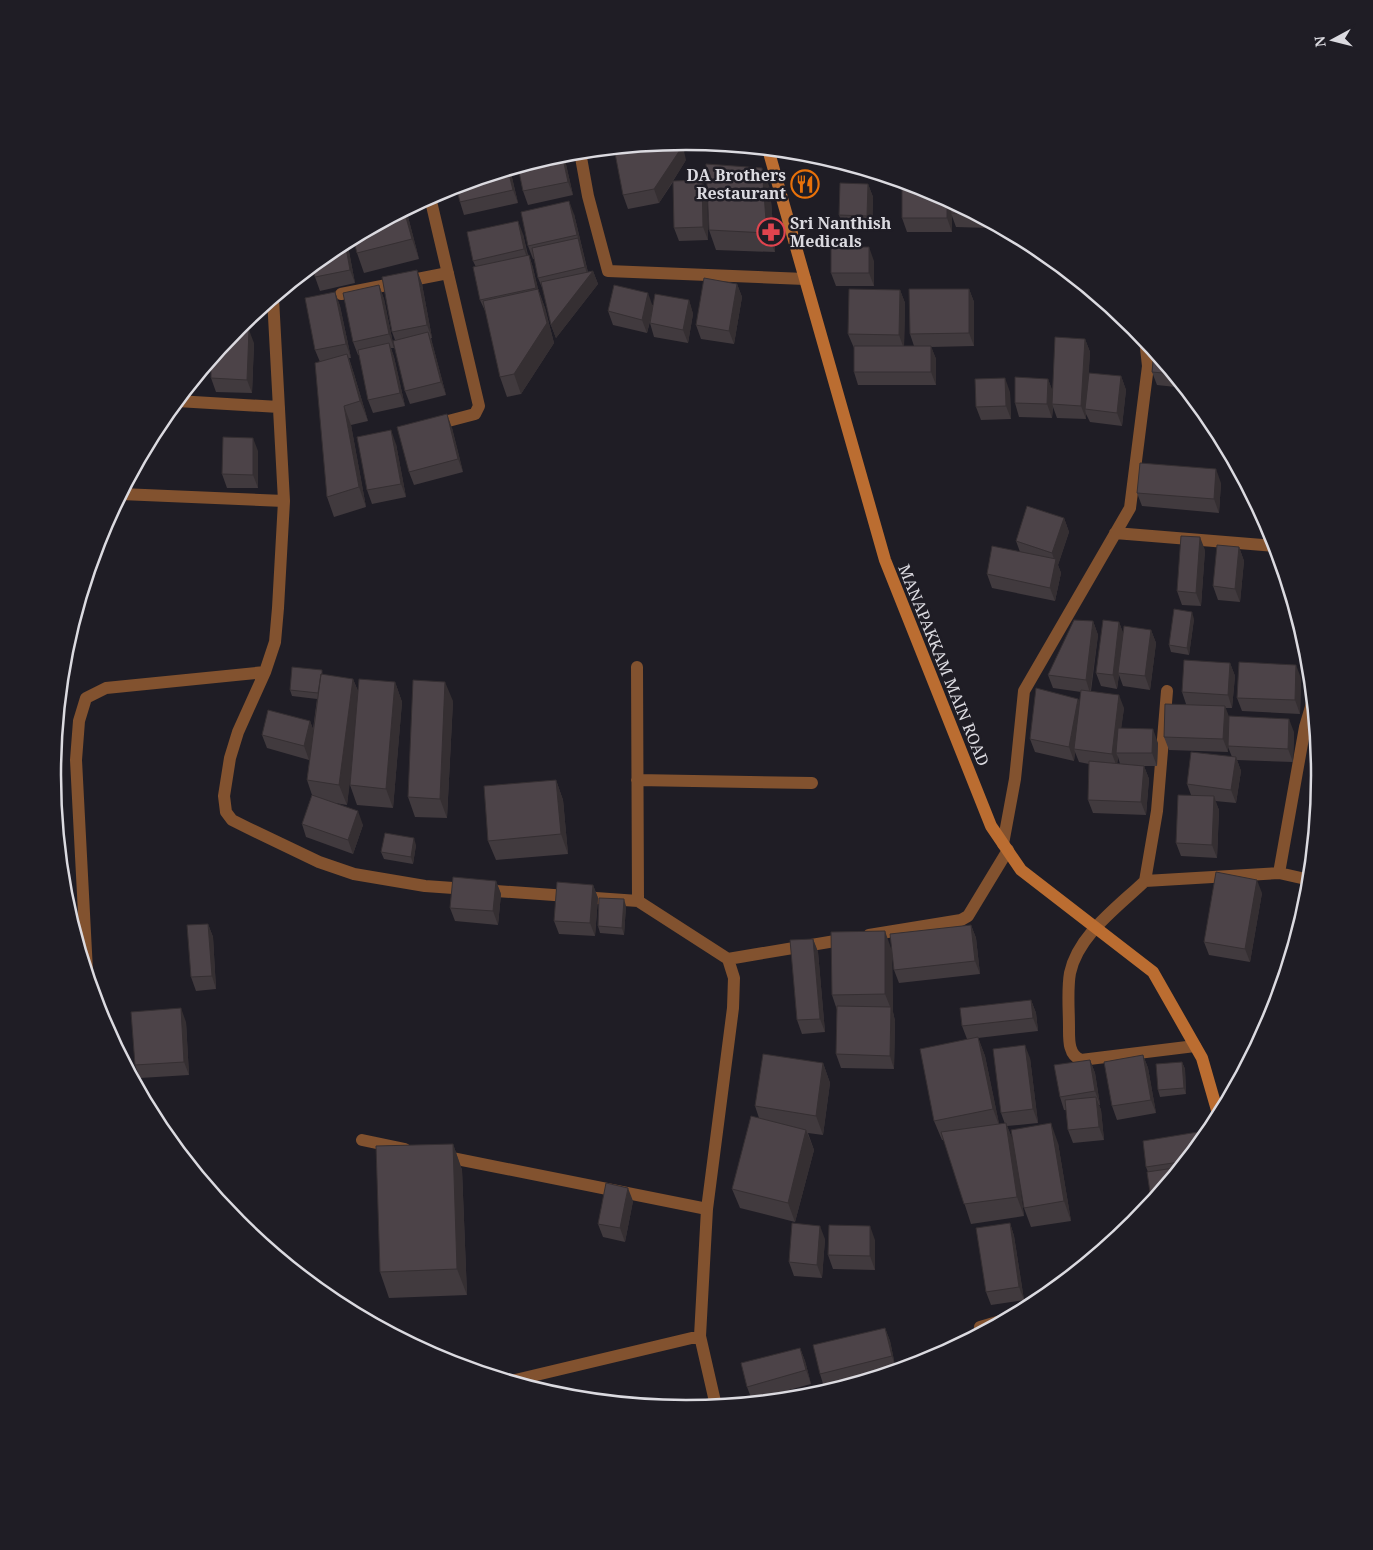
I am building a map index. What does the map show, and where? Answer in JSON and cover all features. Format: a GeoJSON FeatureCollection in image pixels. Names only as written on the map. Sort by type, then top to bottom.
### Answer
{"type":"FeatureCollection","features":[{"type":"Feature","properties":{"kind":"main road","name":"MANAPAKKAM MAIN ROAD"},"geometry":{"type":"LineString","coordinates":[[770,155],[885,560],[991,826],[1021,870],[1153,972],[1202,1058],[1216,1107]]}},
{"type":"Feature","properties":{"kind":"street"},"geometry":{"type":"LineString","coordinates":[[581,159],[588,196],[608,271],[805,279]]}},
{"type":"Feature","properties":{"kind":"street"},"geometry":{"type":"LineString","coordinates":[[419,428],[475,414],[479,406],[432,204]]}},
{"type":"Feature","properties":{"kind":"street"},"geometry":{"type":"LineString","coordinates":[[340,294],[448,273]]}},
{"type":"Feature","properties":{"kind":"street"},"geometry":{"type":"LineString","coordinates":[[270,308],[279,407],[284,501],[275,642],[265,672],[238,732],[230,758],[224,796],[226,812],[232,820],[319,862],[354,874],[425,886],[638,901],[728,959],[734,978],[733,1008],[706,1209],[700,1336],[714,1399]]}},
{"type":"Feature","properties":{"kind":"street"},"geometry":{"type":"LineString","coordinates":[[728,959],[961,920],[968,916],[1006,847],[1024,691],[1130,508],[1148,366],[1146,352]]}},
{"type":"Feature","properties":{"kind":"street"},"geometry":{"type":"LineString","coordinates":[[185,401],[279,407]]}},
{"type":"Feature","properties":{"kind":"street"},"geometry":{"type":"LineString","coordinates":[[128,494],[284,501]]}},
{"type":"Feature","properties":{"kind":"street"},"geometry":{"type":"LineString","coordinates":[[1115,533],[1268,545]]}},
{"type":"Feature","properties":{"kind":"street"},"geometry":{"type":"LineString","coordinates":[[636,667],[638,901]]}},
{"type":"Feature","properties":{"kind":"street"},"geometry":{"type":"LineString","coordinates":[[77,913],[76,760],[79,721],[86,698],[106,688],[265,672]]}},
{"type":"Feature","properties":{"kind":"street"},"geometry":{"type":"LineString","coordinates":[[1167,691],[1157,811],[1145,881],[1096,928],[1080,948],[1070,973],[1069,1035],[1072,1054],[1081,1060],[1195,1046]]}},
{"type":"Feature","properties":{"kind":"street"},"geometry":{"type":"LineString","coordinates":[[1279,873],[1308,716]]}},
{"type":"Feature","properties":{"kind":"street"},"geometry":{"type":"LineString","coordinates":[[637,780],[812,783]]}},
{"type":"Feature","properties":{"kind":"street"},"geometry":{"type":"LineString","coordinates":[[1145,881],[1279,873],[1303,878]]}},
{"type":"Feature","properties":{"kind":"street"},"geometry":{"type":"LineString","coordinates":[[362,1140],[706,1209]]}},
{"type":"Feature","properties":{"kind":"street"},"geometry":{"type":"LineString","coordinates":[[523,1378],[700,1336]]}},
{"type":"Feature","properties":{"kind":"building"},"geometry":{"type":"Polygon","coordinates":[[[680,150],[654,189],[623,195],[615,154],[680,150]]]}},
{"type":"Feature","properties":{"kind":"building"},"geometry":{"type":"Polygon","coordinates":[[[564,162],[568,182],[523,191],[519,173],[564,162]]]}},
{"type":"Feature","properties":{"kind":"building"},"geometry":{"type":"Polygon","coordinates":[[[706,164],[762,168],[767,233],[709,230],[706,164]]]}},
{"type":"Feature","properties":{"kind":"building"},"geometry":{"type":"Polygon","coordinates":[[[509,176],[513,190],[460,202],[458,193],[509,176]]]}},
{"type":"Feature","properties":{"kind":"building"},"geometry":{"type":"Polygon","coordinates":[[[702,180],[703,227],[674,228],[673,181],[702,180]]]}},
{"type":"Feature","properties":{"kind":"building"},"geometry":{"type":"Polygon","coordinates":[[[840,183],[868,184],[867,216],[839,215],[840,183]]]}},
{"type":"Feature","properties":{"kind":"building"},"geometry":{"type":"Polygon","coordinates":[[[902,188],[947,207],[947,218],[902,218],[902,188]]]}},
{"type":"Feature","properties":{"kind":"building"},"geometry":{"type":"Polygon","coordinates":[[[569,201],[577,235],[528,246],[521,212],[569,201]]]}},
{"type":"Feature","properties":{"kind":"building"},"geometry":{"type":"Polygon","coordinates":[[[951,208],[962,213],[951,213],[951,208]]]}},
{"type":"Feature","properties":{"kind":"building"},"geometry":{"type":"Polygon","coordinates":[[[406,216],[412,239],[357,253],[355,245],[406,216]]]}},
{"type":"Feature","properties":{"kind":"building"},"geometry":{"type":"Polygon","coordinates":[[[518,221],[524,249],[473,261],[467,232],[518,221]]]}},
{"type":"Feature","properties":{"kind":"building"},"geometry":{"type":"Polygon","coordinates":[[[578,238],[585,267],[538,278],[532,248],[578,238]]]}},
{"type":"Feature","properties":{"kind":"building"},"geometry":{"type":"Polygon","coordinates":[[[831,247],[869,247],[869,273],[831,273],[831,247]]]}},
{"type":"Feature","properties":{"kind":"building"},"geometry":{"type":"Polygon","coordinates":[[[347,250],[350,270],[315,277],[314,273],[347,250]]]}},
{"type":"Feature","properties":{"kind":"building"},"geometry":{"type":"Polygon","coordinates":[[[529,255],[536,288],[480,300],[473,267],[529,255]]]}},
{"type":"Feature","properties":{"kind":"building"},"geometry":{"type":"Polygon","coordinates":[[[417,270],[427,325],[392,332],[382,277],[417,270]]]}},
{"type":"Feature","properties":{"kind":"building"},"geometry":{"type":"Polygon","coordinates":[[[593,271],[551,325],[541,282],[593,271]]]}},
{"type":"Feature","properties":{"kind":"building"},"geometry":{"type":"Polygon","coordinates":[[[704,278],[737,284],[729,331],[696,325],[704,278]]]}},
{"type":"Feature","properties":{"kind":"building"},"geometry":{"type":"Polygon","coordinates":[[[379,285],[389,334],[353,342],[343,293],[379,285]]]}},
{"type":"Feature","properties":{"kind":"building"},"geometry":{"type":"Polygon","coordinates":[[[614,285],[648,293],[642,320],[608,311],[614,285]]]}},
{"type":"Feature","properties":{"kind":"building"},"geometry":{"type":"Polygon","coordinates":[[[538,289],[547,323],[514,374],[500,377],[483,301],[538,289]]]}},
{"type":"Feature","properties":{"kind":"building"},"geometry":{"type":"Polygon","coordinates":[[[849,289],[900,290],[899,335],[848,334],[849,289]]]}},
{"type":"Feature","properties":{"kind":"building"},"geometry":{"type":"Polygon","coordinates":[[[909,289],[969,289],[969,333],[910,334],[909,289]]]}},
{"type":"Feature","properties":{"kind":"building"},"geometry":{"type":"Polygon","coordinates":[[[335,292],[346,344],[315,350],[305,298],[335,292]]]}},
{"type":"Feature","properties":{"kind":"building"},"geometry":{"type":"Polygon","coordinates":[[[655,294],[689,300],[683,330],[650,323],[655,294]]]}},
{"type":"Feature","properties":{"kind":"building"},"geometry":{"type":"Polygon","coordinates":[[[249,330],[247,380],[211,378],[211,369],[249,330]]]}},
{"type":"Feature","properties":{"kind":"building"},"geometry":{"type":"Polygon","coordinates":[[[428,332],[441,382],[405,391],[393,341],[428,332]]]}},
{"type":"Feature","properties":{"kind":"building"},"geometry":{"type":"Polygon","coordinates":[[[1055,337],[1085,339],[1081,406],[1052,404],[1055,337]]]}},
{"type":"Feature","properties":{"kind":"building"},"geometry":{"type":"Polygon","coordinates":[[[389,343],[400,393],[368,400],[358,350],[389,343]]]}},
{"type":"Feature","properties":{"kind":"building"},"geometry":{"type":"Polygon","coordinates":[[[854,346],[931,346],[931,372],[854,372],[854,346]]]}},
{"type":"Feature","properties":{"kind":"building"},"geometry":{"type":"Polygon","coordinates":[[[347,354],[360,401],[344,406],[359,487],[327,497],[315,363],[347,354]]]}},
{"type":"Feature","properties":{"kind":"building"},"geometry":{"type":"Polygon","coordinates":[[[1153,359],[1166,373],[1152,372],[1153,359]]]}},
{"type":"Feature","properties":{"kind":"building"},"geometry":{"type":"Polygon","coordinates":[[[1089,373],[1121,376],[1117,413],[1085,409],[1089,373]]]}},
{"type":"Feature","properties":{"kind":"building"},"geometry":{"type":"Polygon","coordinates":[[[1015,377],[1048,379],[1047,404],[1015,403],[1015,377]]]}},
{"type":"Feature","properties":{"kind":"building"},"geometry":{"type":"Polygon","coordinates":[[[1005,378],[1006,406],[976,407],[975,379],[1005,378]]]}},
{"type":"Feature","properties":{"kind":"building"},"geometry":{"type":"Polygon","coordinates":[[[447,414],[458,459],[409,472],[397,427],[447,414]]]}},
{"type":"Feature","properties":{"kind":"building"},"geometry":{"type":"Polygon","coordinates":[[[391,430],[401,484],[367,490],[357,437],[391,430]]]}},
{"type":"Feature","properties":{"kind":"building"},"geometry":{"type":"Polygon","coordinates":[[[223,437],[253,438],[253,475],[222,474],[223,437]]]}},
{"type":"Feature","properties":{"kind":"building"},"geometry":{"type":"Polygon","coordinates":[[[1140,463],[1216,469],[1214,499],[1137,493],[1140,463]]]}},
{"type":"Feature","properties":{"kind":"building"},"geometry":{"type":"Polygon","coordinates":[[[1027,506],[1064,518],[1052,553],[1016,541],[1027,506]]]}},
{"type":"Feature","properties":{"kind":"building"},"geometry":{"type":"Polygon","coordinates":[[[1181,536],[1200,537],[1196,593],[1177,591],[1181,536]]]}},
{"type":"Feature","properties":{"kind":"building"},"geometry":{"type":"Polygon","coordinates":[[[1217,545],[1239,547],[1235,589],[1213,586],[1217,545]]]}},
{"type":"Feature","properties":{"kind":"building"},"geometry":{"type":"Polygon","coordinates":[[[992,546],[1056,559],[1050,588],[987,574],[992,546]]]}},
{"type":"Feature","properties":{"kind":"building"},"geometry":{"type":"Polygon","coordinates":[[[1174,609],[1192,612],[1187,648],[1169,645],[1174,609]]]}},
{"type":"Feature","properties":{"kind":"building"},"geometry":{"type":"Polygon","coordinates":[[[1074,620],[1093,621],[1086,680],[1048,675],[1074,620]]]}},
{"type":"Feature","properties":{"kind":"building"},"geometry":{"type":"Polygon","coordinates":[[[1103,620],[1119,622],[1113,675],[1096,673],[1103,620]]]}},
{"type":"Feature","properties":{"kind":"building"},"geometry":{"type":"Polygon","coordinates":[[[1124,626],[1151,630],[1145,676],[1118,673],[1124,626]]]}},
{"type":"Feature","properties":{"kind":"building"},"geometry":{"type":"Polygon","coordinates":[[[1184,660],[1230,663],[1228,695],[1182,692],[1184,660]]]}},
{"type":"Feature","properties":{"kind":"building"},"geometry":{"type":"Polygon","coordinates":[[[1239,662],[1296,665],[1295,700],[1237,698],[1239,662]]]}},
{"type":"Feature","properties":{"kind":"building"},"geometry":{"type":"Polygon","coordinates":[[[292,667],[322,670],[318,693],[290,690],[292,667]]]}},
{"type":"Feature","properties":{"kind":"building"},"geometry":{"type":"Polygon","coordinates":[[[321,674],[353,679],[339,785],[307,780],[321,674]]]}},
{"type":"Feature","properties":{"kind":"building"},"geometry":{"type":"Polygon","coordinates":[[[359,679],[395,682],[386,789],[350,785],[359,679]]]}},
{"type":"Feature","properties":{"kind":"building"},"geometry":{"type":"Polygon","coordinates":[[[413,680],[445,682],[440,799],[408,797],[413,680]]]}},
{"type":"Feature","properties":{"kind":"building"},"geometry":{"type":"Polygon","coordinates":[[[1036,688],[1078,699],[1069,747],[1030,739],[1036,688]]]}},
{"type":"Feature","properties":{"kind":"building"},"geometry":{"type":"Polygon","coordinates":[[[1081,690],[1119,695],[1112,754],[1074,749],[1081,690]]]}},
{"type":"Feature","properties":{"kind":"building"},"geometry":{"type":"Polygon","coordinates":[[[1165,704],[1225,706],[1223,739],[1164,737],[1165,704]]]}},
{"type":"Feature","properties":{"kind":"building"},"geometry":{"type":"Polygon","coordinates":[[[268,710],[310,721],[304,746],[262,735],[268,710]]]}},
{"type":"Feature","properties":{"kind":"building"},"geometry":{"type":"Polygon","coordinates":[[[1229,716],[1289,719],[1288,749],[1228,746],[1229,716]]]}},
{"type":"Feature","properties":{"kind":"building"},"geometry":{"type":"Polygon","coordinates":[[[1118,728],[1153,729],[1152,753],[1116,753],[1118,728]]]}},
{"type":"Feature","properties":{"kind":"building"},"geometry":{"type":"Polygon","coordinates":[[[1191,752],[1236,757],[1231,790],[1187,784],[1191,752]]]}},
{"type":"Feature","properties":{"kind":"building"},"geometry":{"type":"Polygon","coordinates":[[[1089,761],[1144,766],[1141,802],[1088,800],[1089,761]]]}},
{"type":"Feature","properties":{"kind":"building"},"geometry":{"type":"Polygon","coordinates":[[[556,780],[561,834],[488,841],[484,786],[556,780]]]}},
{"type":"Feature","properties":{"kind":"building"},"geometry":{"type":"Polygon","coordinates":[[[312,795],[358,811],[348,840],[302,824],[312,795]]]}},
{"type":"Feature","properties":{"kind":"building"},"geometry":{"type":"Polygon","coordinates":[[[1178,795],[1214,796],[1212,845],[1176,843],[1178,795]]]}},
{"type":"Feature","properties":{"kind":"building"},"geometry":{"type":"Polygon","coordinates":[[[385,833],[414,838],[411,857],[381,852],[385,833]]]}},
{"type":"Feature","properties":{"kind":"building"},"geometry":{"type":"Polygon","coordinates":[[[1216,872],[1257,880],[1245,949],[1204,942],[1216,872]]]}},
{"type":"Feature","properties":{"kind":"building"},"geometry":{"type":"Polygon","coordinates":[[[453,877],[496,881],[493,911],[450,908],[453,877]]]}},
{"type":"Feature","properties":{"kind":"building"},"geometry":{"type":"Polygon","coordinates":[[[557,882],[593,885],[590,923],[554,921],[557,882]]]}},
{"type":"Feature","properties":{"kind":"building"},"geometry":{"type":"Polygon","coordinates":[[[599,898],[624,899],[622,928],[598,926],[599,898]]]}},
{"type":"Feature","properties":{"kind":"building"},"geometry":{"type":"Polygon","coordinates":[[[208,924],[212,976],[191,977],[187,925],[208,924]]]}},
{"type":"Feature","properties":{"kind":"building"},"geometry":{"type":"Polygon","coordinates":[[[971,925],[975,961],[894,970],[890,934],[971,925]]]}},
{"type":"Feature","properties":{"kind":"building"},"geometry":{"type":"Polygon","coordinates":[[[885,931],[885,994],[832,995],[831,932],[885,931]]]}},
{"type":"Feature","properties":{"kind":"building"},"geometry":{"type":"Polygon","coordinates":[[[813,939],[820,1019],[797,1020],[790,940],[813,939]]]}},
{"type":"Feature","properties":{"kind":"building"},"geometry":{"type":"Polygon","coordinates":[[[1031,1000],[1033,1018],[962,1026],[960,1008],[1031,1000]]]}},
{"type":"Feature","properties":{"kind":"building"},"geometry":{"type":"Polygon","coordinates":[[[837,1006],[891,1007],[890,1056],[836,1054],[837,1006]]]}},
{"type":"Feature","properties":{"kind":"building"},"geometry":{"type":"Polygon","coordinates":[[[181,1008],[184,1062],[135,1065],[131,1012],[181,1008]]]}},
{"type":"Feature","properties":{"kind":"building"},"geometry":{"type":"Polygon","coordinates":[[[978,1037],[993,1109],[934,1121],[920,1049],[978,1037]]]}},
{"type":"Feature","properties":{"kind":"building"},"geometry":{"type":"Polygon","coordinates":[[[1025,1045],[1033,1109],[1001,1113],[993,1049],[1025,1045]]]}},
{"type":"Feature","properties":{"kind":"building"},"geometry":{"type":"Polygon","coordinates":[[[763,1054],[823,1063],[816,1116],[755,1106],[763,1054]]]}},
{"type":"Feature","properties":{"kind":"building"},"geometry":{"type":"Polygon","coordinates":[[[1143,1055],[1151,1100],[1112,1106],[1104,1062],[1143,1055]]]}},
{"type":"Feature","properties":{"kind":"building"},"geometry":{"type":"Polygon","coordinates":[[[1090,1060],[1095,1091],[1060,1097],[1054,1065],[1090,1060]]]}},
{"type":"Feature","properties":{"kind":"building"},"geometry":{"type":"Polygon","coordinates":[[[1182,1062],[1184,1088],[1158,1090],[1156,1064],[1182,1062]]]}},
{"type":"Feature","properties":{"kind":"building"},"geometry":{"type":"Polygon","coordinates":[[[1096,1097],[1099,1127],[1068,1130],[1065,1100],[1096,1097]]]}},
{"type":"Feature","properties":{"kind":"building"},"geometry":{"type":"Polygon","coordinates":[[[751,1116],[806,1130],[788,1203],[732,1189],[751,1116]]]}},
{"type":"Feature","properties":{"kind":"building"},"geometry":{"type":"Polygon","coordinates":[[[1006,1123],[1017,1197],[964,1204],[941,1132],[1006,1123]]]}},
{"type":"Feature","properties":{"kind":"building"},"geometry":{"type":"Polygon","coordinates":[[[1051,1123],[1064,1201],[1024,1208],[1011,1130],[1051,1123]]]}},
{"type":"Feature","properties":{"kind":"building"},"geometry":{"type":"Polygon","coordinates":[[[1199,1132],[1178,1162],[1146,1167],[1143,1141],[1199,1132]]]}},
{"type":"Feature","properties":{"kind":"building"},"geometry":{"type":"Polygon","coordinates":[[[453,1144],[457,1269],[380,1272],[376,1146],[453,1144]]]}},
{"type":"Feature","properties":{"kind":"building"},"geometry":{"type":"Polygon","coordinates":[[[1173,1168],[1150,1194],[1147,1172],[1173,1168]]]}},
{"type":"Feature","properties":{"kind":"building"},"geometry":{"type":"Polygon","coordinates":[[[606,1183],[628,1188],[620,1228],[598,1224],[606,1183]]]}},
{"type":"Feature","properties":{"kind":"building"},"geometry":{"type":"Polygon","coordinates":[[[792,1223],[820,1226],[817,1265],[789,1262],[792,1223]]]}},
{"type":"Feature","properties":{"kind":"building"},"geometry":{"type":"Polygon","coordinates":[[[1010,1223],[1019,1287],[986,1292],[976,1228],[1010,1223]]]}},
{"type":"Feature","properties":{"kind":"building"},"geometry":{"type":"Polygon","coordinates":[[[829,1225],[870,1226],[870,1256],[828,1255],[829,1225]]]}},
{"type":"Feature","properties":{"kind":"building"},"geometry":{"type":"Polygon","coordinates":[[[885,1328],[892,1356],[820,1374],[813,1345],[885,1328]]]}},
{"type":"Feature","properties":{"kind":"building"},"geometry":{"type":"Polygon","coordinates":[[[800,1348],[806,1370],[747,1387],[741,1363],[800,1348]]]}},
{"type":"Feature","properties":{"kind":"place","name":"DA Brothers Restaurant"},"geometry":{"type":"Point","coordinates":[805,184]}},
{"type":"Feature","properties":{"kind":"place","name":"Sri Nanthish Medicals"},"geometry":{"type":"Point","coordinates":[771,232]}}]}
